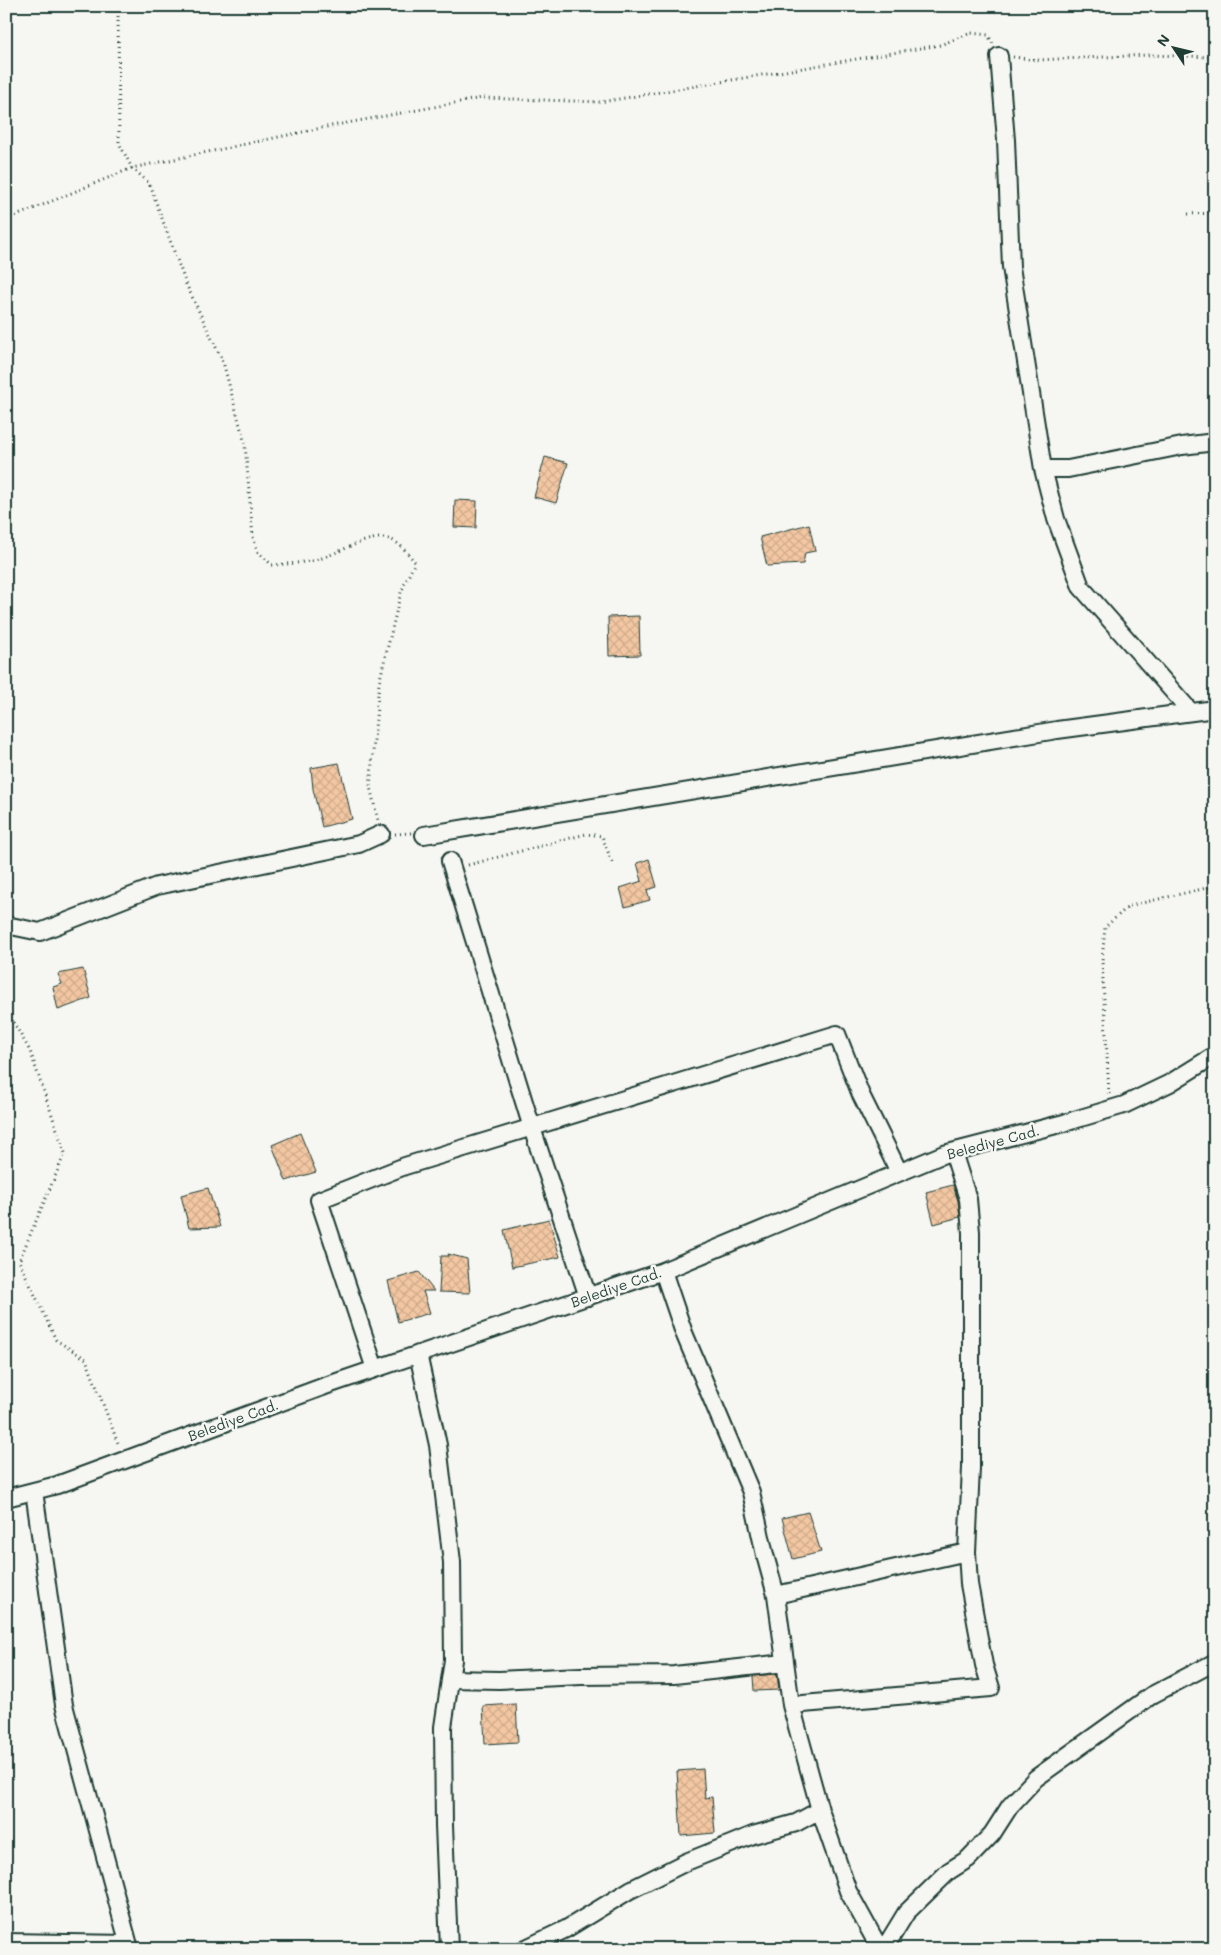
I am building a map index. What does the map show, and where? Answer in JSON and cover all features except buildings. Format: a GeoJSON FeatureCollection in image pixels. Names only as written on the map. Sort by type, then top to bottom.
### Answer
{"type":"FeatureCollection","features":[{"type":"Feature","properties":{"kind":"street"},"geometry":{"type":"LineString","coordinates":[[999,56],[1006,140],[1011,267],[1043,469],[1056,519],[1081,587],[1192,712]]}},
{"type":"Feature","properties":{"kind":"street"},"geometry":{"type":"LineString","coordinates":[[1043,469],[1068,470],[1182,446],[1215,442]]}},
{"type":"Feature","properties":{"kind":"street"},"geometry":{"type":"LineString","coordinates":[[424,835],[1057,730],[1215,709]]}},
{"type":"Feature","properties":{"kind":"street"},"geometry":{"type":"LineString","coordinates":[[6,925],[40,932],[157,886],[359,844],[381,834]]}},
{"type":"Feature","properties":{"kind":"street"},"geometry":{"type":"LineString","coordinates":[[451,865],[532,1128],[588,1296]]}},
{"type":"Feature","properties":{"kind":"street"},"geometry":{"type":"LineString","coordinates":[[375,1369],[319,1200],[405,1166],[837,1034],[861,1095],[899,1172]]}},
{"type":"Feature","properties":{"kind":"street","name":"Belediye Cad."},"geometry":{"type":"LineString","coordinates":[[6,1498],[57,1485],[375,1369],[663,1271],[899,1172],[954,1152],[1124,1106],[1170,1083],[1215,1055]]}},
{"type":"Feature","properties":{"kind":"street"},"geometry":{"type":"LineString","coordinates":[[791,1705],[991,1688],[984,1665],[969,1584],[967,1552],[971,1468],[970,1232],[968,1199],[954,1152]]}},
{"type":"Feature","properties":{"kind":"street"},"geometry":{"type":"LineString","coordinates":[[663,1271],[684,1333],[751,1492],[776,1595],[791,1705],[820,1810],[848,1891],[882,1949],[906,1913],[949,1871],[968,1859],[986,1840],[1010,1806],[1036,1778],[1152,1695],[1214,1658]]}},
{"type":"Feature","properties":{"kind":"street"},"geometry":{"type":"LineString","coordinates":[[418,1354],[438,1445],[452,1562],[454,1660],[443,1727],[444,1825],[449,1949]]}},
{"type":"Feature","properties":{"kind":"street"},"geometry":{"type":"LineString","coordinates":[[6,1942],[129,1946],[64,1705],[34,1491]]}},
{"type":"Feature","properties":{"kind":"street"},"geometry":{"type":"LineString","coordinates":[[776,1595],[967,1552]]}},
{"type":"Feature","properties":{"kind":"street"},"geometry":{"type":"LineString","coordinates":[[450,1678],[499,1680],[581,1676],[674,1675],[785,1663]]}},
{"type":"Feature","properties":{"kind":"street"},"geometry":{"type":"LineString","coordinates":[[524,1949],[566,1929],[630,1890],[686,1862],[753,1836],[796,1822],[820,1810]]}},
{"type":"Feature","properties":{"kind":"path"},"geometry":{"type":"LineString","coordinates":[[118,6],[119,143],[132,168],[149,183],[186,284],[223,362],[244,444],[253,537],[258,552],[272,565],[293,564],[321,558],[364,541],[389,539],[404,549],[415,562],[400,592],[379,683],[370,787],[381,834],[422,833],[424,835]]}},
{"type":"Feature","properties":{"kind":"path"},"geometry":{"type":"LineString","coordinates":[[6,220],[132,168],[332,126],[482,98],[601,102],[666,89],[940,45],[971,34],[988,35],[999,56],[1038,60],[1149,55],[1215,57]]}},
{"type":"Feature","properties":{"kind":"path"},"geometry":{"type":"LineString","coordinates":[[1188,214],[1215,213]]}},
{"type":"Feature","properties":{"kind":"path"},"geometry":{"type":"LineString","coordinates":[[451,865],[586,834],[602,836],[613,865]]}},
{"type":"Feature","properties":{"kind":"path"},"geometry":{"type":"LineString","coordinates":[[1110,1110],[1102,961],[1105,927],[1129,906],[1215,886]]}},
{"type":"Feature","properties":{"kind":"path"},"geometry":{"type":"LineString","coordinates":[[6,1009],[30,1051],[65,1153],[19,1261],[56,1340],[86,1359],[124,1460]]}}]}
